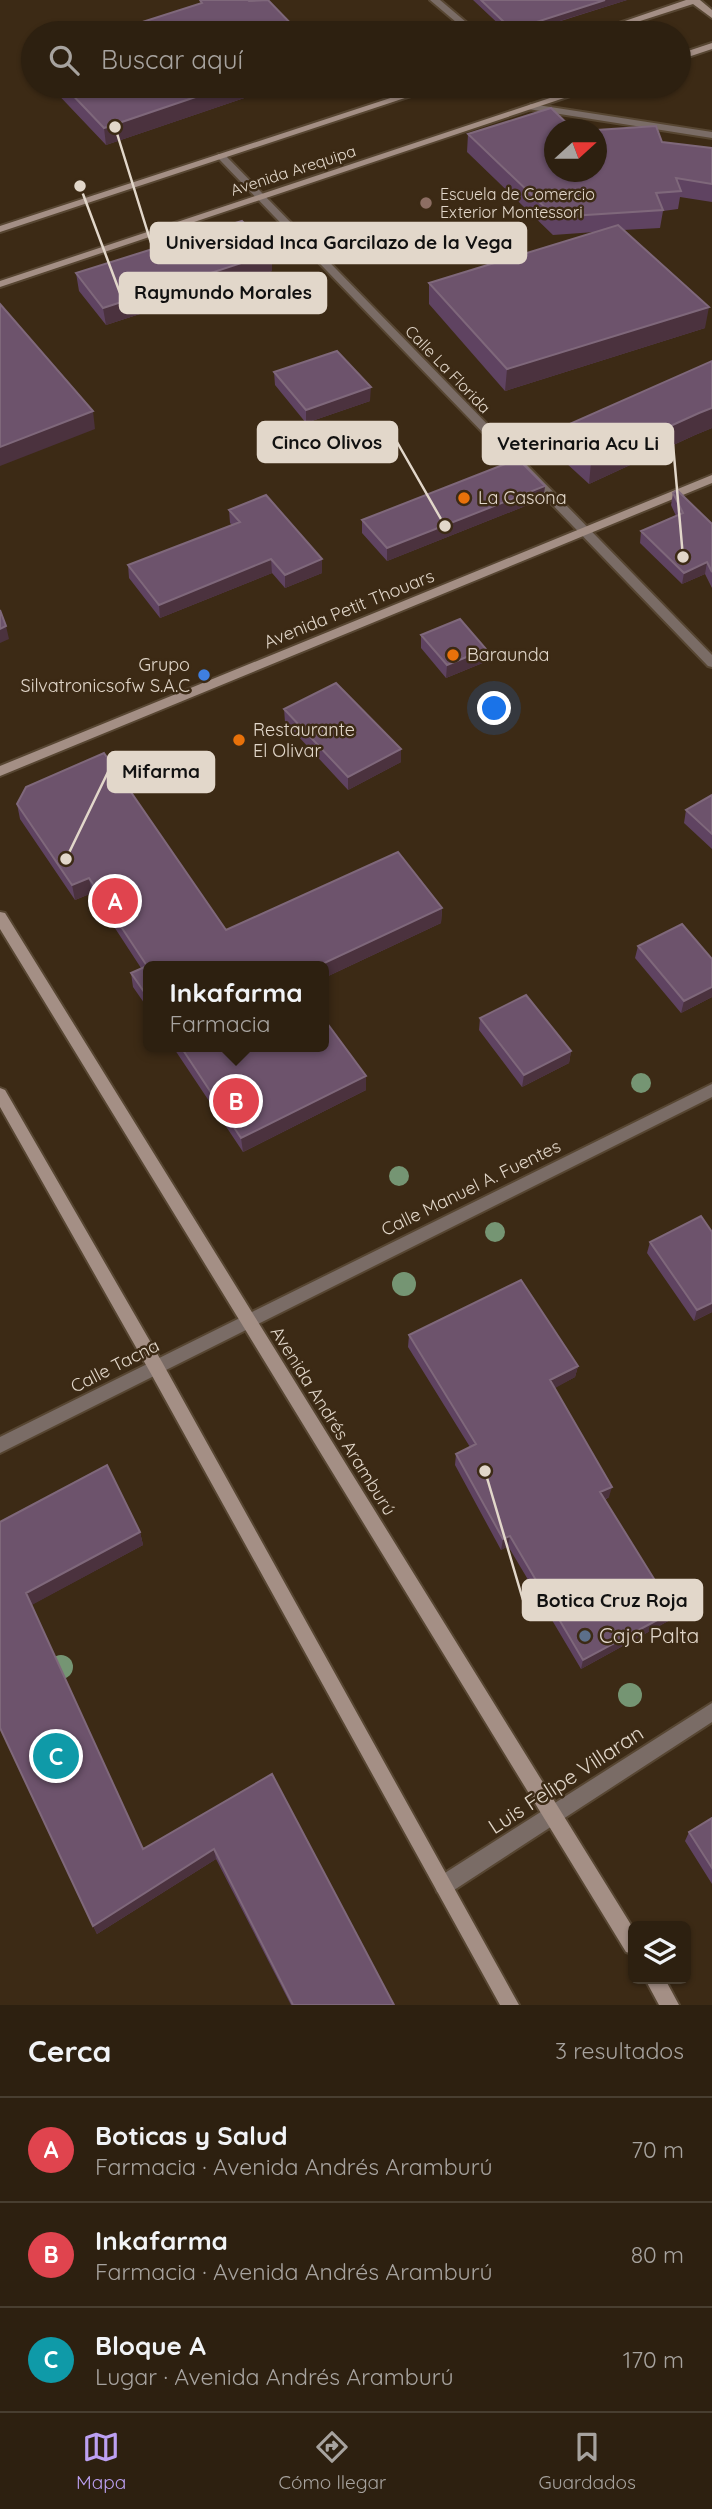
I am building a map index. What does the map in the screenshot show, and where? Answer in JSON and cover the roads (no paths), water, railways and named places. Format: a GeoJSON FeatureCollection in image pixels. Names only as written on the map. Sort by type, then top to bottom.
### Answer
{"type":"FeatureCollection","features":[{"type":"Feature","properties":{"kind":"main road"},"geometry":{"type":"LineString","coordinates":[[631,21],[694,0],[712,15]]}},
{"type":"Feature","properties":{"kind":"main road"},"geometry":{"type":"LineString","coordinates":[[691,53],[712,46]]}},
{"type":"Feature","properties":{"kind":"main road","name":"Avenida Arequipa"},"geometry":{"type":"LineString","coordinates":[[0,229],[399,98]]}},
{"type":"Feature","properties":{"kind":"main road","name":"Avenida Arequipa"},"geometry":{"type":"LineString","coordinates":[[0,284],[558,98]]}},
{"type":"Feature","properties":{"kind":"main road","name":"Avenida Petit Thouars"},"geometry":{"type":"LineString","coordinates":[[0,771],[712,479]]}},
{"type":"Feature","properties":{"kind":"main road","name":"Avenida Andrés Aramburú"},"geometry":{"type":"LineString","coordinates":[[0,918],[628,1937]]}},
{"type":"Feature","properties":{"kind":"main road"},"geometry":{"type":"LineString","coordinates":[[0,1094],[156,1367],[510,2005]]}},
{"type":"Feature","properties":{"kind":"main road"},"geometry":{"type":"LineString","coordinates":[[657,1984],[670,2005]]}},
{"type":"Feature","properties":{"kind":"street"},"geometry":{"type":"LineString","coordinates":[[435,0],[460,21]]}},
{"type":"Feature","properties":{"kind":"street"},"geometry":{"type":"LineString","coordinates":[[531,107],[712,135]]}},
{"type":"Feature","properties":{"kind":"street","name":"Calle La Florida"},"geometry":{"type":"LineString","coordinates":[[221,156],[712,663]]}},
{"type":"Feature","properties":{"kind":"street","name":"Calle Manuel A. Fuentes"},"geometry":{"type":"LineString","coordinates":[[246,1320],[712,1090]]}},
{"type":"Feature","properties":{"kind":"street","name":"Calle Tacna"},"geometry":{"type":"LineString","coordinates":[[0,1445],[246,1320]]}},
{"type":"Feature","properties":{"kind":"street","name":"Luis Felipe Villaran"},"geometry":{"type":"LineString","coordinates":[[444,1885],[712,1712]]}},
{"type":"Feature","properties":{"kind":"place","name":"Universidad Inca Garcilazo de la Vega"},"geometry":{"type":"Point","coordinates":[115,127]}},
{"type":"Feature","properties":{"kind":"place","name":"Raymundo Morales"},"geometry":{"type":"Point","coordinates":[80,186]}},
{"type":"Feature","properties":{"kind":"place","name":"Escuela de Comercio Exterior Montessori"},"geometry":{"type":"Point","coordinates":[426,203]}},
{"type":"Feature","properties":{"kind":"place","name":"La Casona"},"geometry":{"type":"Point","coordinates":[464,498]}},
{"type":"Feature","properties":{"kind":"place","name":"Cinco Olivos"},"geometry":{"type":"Point","coordinates":[445,526]}},
{"type":"Feature","properties":{"kind":"place","name":"Veterinaria Acu Li"},"geometry":{"type":"Point","coordinates":[683,557]}},
{"type":"Feature","properties":{"kind":"place","name":"Baraunda"},"geometry":{"type":"Point","coordinates":[453,655]}},
{"type":"Feature","properties":{"kind":"place","name":"Grupo Silvatronicsofw S.A.C"},"geometry":{"type":"Point","coordinates":[204,675]}},
{"type":"Feature","properties":{"kind":"place","name":"Restaurante El Olivar"},"geometry":{"type":"Point","coordinates":[239,740]}},
{"type":"Feature","properties":{"kind":"place","name":"Mifarma"},"geometry":{"type":"Point","coordinates":[66,859]}},
{"type":"Feature","properties":{"kind":"place","name":"Boticas y Salud"},"geometry":{"type":"Point","coordinates":[115,901]}},
{"type":"Feature","properties":{"kind":"place","name":"Inkafarma"},"geometry":{"type":"Point","coordinates":[236,1101]}},
{"type":"Feature","properties":{"kind":"place","name":"Botica Cruz Roja"},"geometry":{"type":"Point","coordinates":[485,1471]}},
{"type":"Feature","properties":{"kind":"place","name":"Caja Palta"},"geometry":{"type":"Point","coordinates":[585,1636]}},
{"type":"Feature","properties":{"kind":"place","name":"Bloque A"},"geometry":{"type":"Point","coordinates":[56,1756]}}]}
